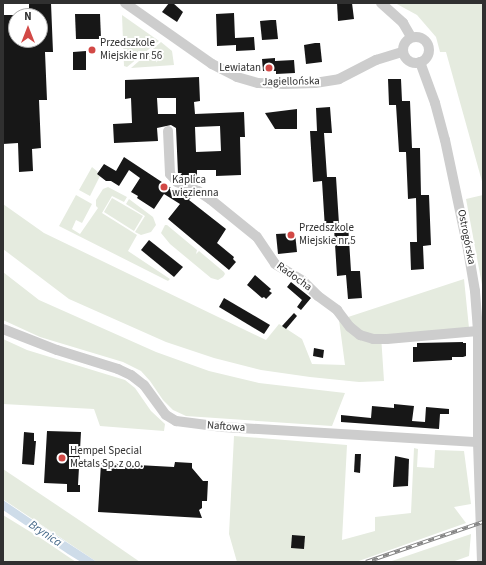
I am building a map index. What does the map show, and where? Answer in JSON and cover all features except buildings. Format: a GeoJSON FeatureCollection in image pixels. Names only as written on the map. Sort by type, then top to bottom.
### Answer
{"type":"FeatureCollection","features":[{"type":"Feature","properties":{"kind":"street","name":"Jagiellońska"},"geometry":{"type":"LineString","coordinates":[[125,3],[212,64],[237,77],[258,83],[315,83],[339,79],[376,60],[403,52]]}},
{"type":"Feature","properties":{"kind":"street"},"geometry":{"type":"LineString","coordinates":[[381,3],[403,23],[411,37]]}},
{"type":"Feature","properties":{"kind":"street"},"geometry":{"type":"LineString","coordinates":[[411,37],[419,37],[428,44],[428,55],[420,62],[411,62],[404,56],[403,52],[405,43],[411,37]]}},
{"type":"Feature","properties":{"kind":"street","name":"Ostrogórska"},"geometry":{"type":"LineString","coordinates":[[420,62],[438,115],[459,203],[473,275],[478,331],[478,442],[483,551],[482,562]]}},
{"type":"Feature","properties":{"kind":"street","name":"Radocha"},"geometry":{"type":"LineString","coordinates":[[168,131],[170,174],[177,182],[204,195],[257,237],[275,264],[303,281],[337,310],[350,327],[360,335],[372,339],[387,339],[478,331]]}},
{"type":"Feature","properties":{"kind":"street","name":"Naftowa"},"geometry":{"type":"LineString","coordinates":[[3,329],[57,350],[118,369],[132,375],[144,385],[166,415],[176,421],[223,427],[478,442]]}},
{"type":"Feature","properties":{"kind":"shaded area"},"geometry":{"type":"Polygon","coordinates":[[[395,3],[483,3],[483,185],[446,52],[440,52],[436,37],[417,15],[395,3]]]}},
{"type":"Feature","properties":{"kind":"shaded area"},"geometry":{"type":"Polygon","coordinates":[[[122,15],[159,41],[127,67],[124,66],[122,15]]]}},
{"type":"Feature","properties":{"kind":"shaded area"},"geometry":{"type":"Polygon","coordinates":[[[161,42],[172,51],[174,65],[131,68],[161,42]]]}},
{"type":"Feature","properties":{"kind":"shaded area"},"geometry":{"type":"Polygon","coordinates":[[[92,167],[100,176],[90,196],[79,190],[92,167]]]}},
{"type":"Feature","properties":{"kind":"shaded area"},"geometry":{"type":"Polygon","coordinates":[[[108,187],[127,197],[124,202],[112,196],[102,213],[137,235],[128,251],[170,279],[168,281],[59,226],[76,195],[92,204],[82,223],[76,220],[72,229],[80,234],[98,208],[96,206],[96,200],[103,189],[108,187]]]}},
{"type":"Feature","properties":{"kind":"shaded area"},"geometry":{"type":"Polygon","coordinates":[[[483,195],[483,290],[466,199],[483,195]]]}},
{"type":"Feature","properties":{"kind":"shaded area"},"geometry":{"type":"Polygon","coordinates":[[[112,198],[143,216],[134,231],[104,212],[112,198]]]}},
{"type":"Feature","properties":{"kind":"shaded area"},"geometry":{"type":"Polygon","coordinates":[[[129,199],[153,217],[156,225],[151,232],[141,235],[135,232],[145,216],[126,204],[129,199]]]}},
{"type":"Feature","properties":{"kind":"shaded area"},"geometry":{"type":"Polygon","coordinates":[[[3,204],[44,233],[266,340],[279,324],[302,339],[312,364],[345,365],[339,320],[464,279],[469,328],[381,335],[384,381],[359,382],[310,377],[261,370],[214,358],[166,342],[69,299],[3,249],[3,204]]]}},
{"type":"Feature","properties":{"kind":"shaded area"},"geometry":{"type":"Polygon","coordinates":[[[165,225],[167,225],[197,250],[196,254],[199,251],[224,272],[225,274],[223,277],[218,280],[211,278],[170,244],[161,233],[165,225]]]}},
{"type":"Feature","properties":{"kind":"shaded area"},"geometry":{"type":"Polygon","coordinates":[[[3,272],[39,300],[156,352],[209,371],[259,383],[345,393],[332,426],[186,416],[173,410],[163,400],[141,371],[123,362],[40,337],[3,320],[3,272]]]}},
{"type":"Feature","properties":{"kind":"shaded area"},"geometry":{"type":"Polygon","coordinates":[[[3,339],[27,350],[125,380],[135,388],[151,411],[165,424],[164,431],[100,426],[94,409],[3,404],[3,339]]]}},
{"type":"Feature","properties":{"kind":"shaded area"},"geometry":{"type":"Polygon","coordinates":[[[234,436],[347,445],[342,540],[375,531],[375,517],[411,513],[414,448],[418,449],[417,467],[434,468],[435,450],[464,451],[471,504],[454,507],[466,523],[356,562],[237,562],[229,534],[234,436]]]}},
{"type":"Feature","properties":{"kind":"shaded area"},"geometry":{"type":"Polygon","coordinates":[[[3,469],[140,562],[97,562],[4,500],[3,469]]]}},
{"type":"Feature","properties":{"kind":"shaded area"},"geometry":{"type":"Polygon","coordinates":[[[3,515],[42,539],[76,562],[3,562],[3,515]]]}},
{"type":"Feature","properties":{"kind":"shaded area"},"geometry":{"type":"Polygon","coordinates":[[[471,534],[469,556],[452,562],[389,562],[471,534]]]}},
{"type":"Feature","properties":{"kind":"water","name":"Brynica"},"geometry":{"type":"Polygon","coordinates":[[[3,500],[97,562],[81,562],[68,554],[3,510],[3,500]]]}},
{"type":"Feature","properties":{"kind":"railway"},"geometry":{"type":"LineString","coordinates":[[366,562],[483,522]]}},
{"type":"Feature","properties":{"kind":"place","name":"Przedszkole Miejskie nr 56"},"geometry":{"type":"Point","coordinates":[92,50]}},
{"type":"Feature","properties":{"kind":"place","name":"Lewiatan"},"geometry":{"type":"Point","coordinates":[269,68]}},
{"type":"Feature","properties":{"kind":"place","name":"Kaplica więzienna"},"geometry":{"type":"Point","coordinates":[164,187]}},
{"type":"Feature","properties":{"kind":"place","name":"Przedszkole Miejskie nr.5"},"geometry":{"type":"Point","coordinates":[291,235]}},
{"type":"Feature","properties":{"kind":"place","name":"Hempel Special Metals Sp. z o.o."},"geometry":{"type":"Point","coordinates":[62,458]}}]}
